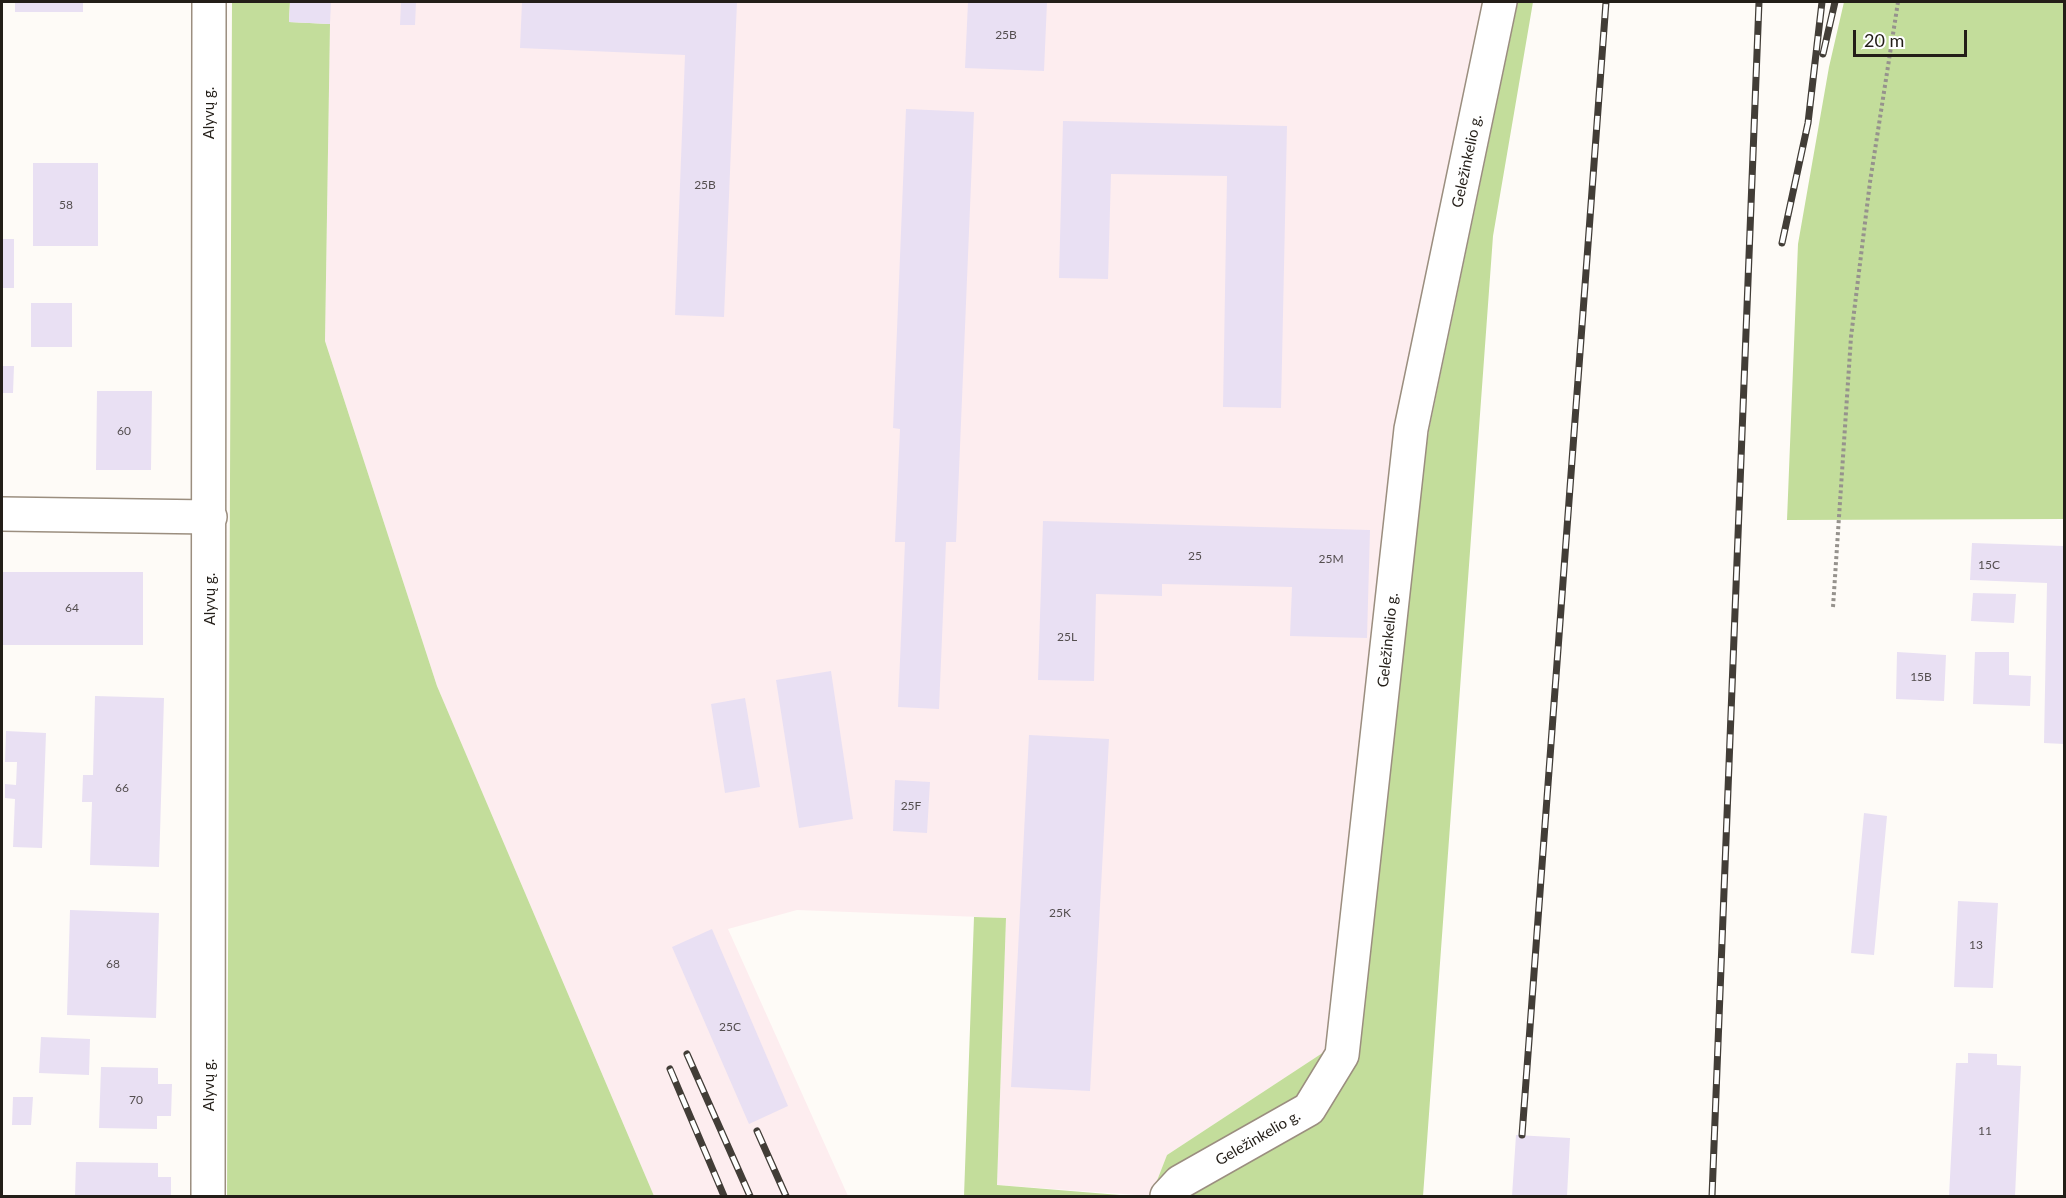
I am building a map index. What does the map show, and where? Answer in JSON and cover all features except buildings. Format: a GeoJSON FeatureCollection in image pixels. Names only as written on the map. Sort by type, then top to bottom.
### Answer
{"type":"FeatureCollection","features":[{"type":"Feature","properties":{"kind":"street","name":"Alyvų g."},"geometry":{"type":"LineString","coordinates":[[208,2],[210,517],[208,1197]]}},
{"type":"Feature","properties":{"kind":"street","name":"Geležinkelio g."},"geometry":{"type":"LineString","coordinates":[[1167,1197],[1180,1182],[1309,1109],[1342,1056],[1411,429],[1500,2]]}},
{"type":"Feature","properties":{"kind":"street"},"geometry":{"type":"LineString","coordinates":[[2,514],[210,517]]}},
{"type":"Feature","properties":{"kind":"path"},"geometry":{"type":"LineString","coordinates":[[1833,607],[1851,338],[1870,182],[1898,2]]}},
{"type":"Feature","properties":{"kind":"shaded area"},"geometry":{"type":"Polygon","coordinates":[[[290,2],[1518,2],[1429,430],[1327,1050],[1167,1155],[1151,1196],[997,1185],[1006,918],[797,910],[728,929],[848,1196],[654,1196],[437,686],[325,341],[330,24],[289,22],[290,2]]]}},
{"type":"Feature","properties":{"kind":"green space"},"geometry":{"type":"Polygon","coordinates":[[[232,2],[290,2],[289,22],[330,24],[325,341],[437,686],[654,1196],[227,1196],[232,2]]]}},
{"type":"Feature","properties":{"kind":"green space"},"geometry":{"type":"Polygon","coordinates":[[[1518,2],[1533,2],[1493,236],[1423,1196],[1151,1196],[1167,1155],[1327,1050],[1429,430],[1518,2]]]}},
{"type":"Feature","properties":{"kind":"green space"},"geometry":{"type":"Polygon","coordinates":[[[1844,2],[2064,2],[2064,519],[1787,520],[1798,244],[1829,67],[1844,2]]]}},
{"type":"Feature","properties":{"kind":"green space"},"geometry":{"type":"Polygon","coordinates":[[[974,917],[1006,918],[997,1185],[1132,1196],[964,1196],[974,917]]]}},
{"type":"Feature","properties":{"kind":"railway"},"geometry":{"type":"LineString","coordinates":[[1522,1135],[1606,2]]}},
{"type":"Feature","properties":{"kind":"railway"},"geometry":{"type":"LineString","coordinates":[[1712,1196],[1759,2]]}},
{"type":"Feature","properties":{"kind":"railway"},"geometry":{"type":"LineString","coordinates":[[1782,243],[1808,123],[1822,2]]}},
{"type":"Feature","properties":{"kind":"railway"},"geometry":{"type":"LineString","coordinates":[[1823,54],[1835,2]]}},
{"type":"Feature","properties":{"kind":"railway"},"geometry":{"type":"LineString","coordinates":[[687,1054],[750,1196]]}},
{"type":"Feature","properties":{"kind":"railway"},"geometry":{"type":"LineString","coordinates":[[670,1069],[724,1196]]}},
{"type":"Feature","properties":{"kind":"railway"},"geometry":{"type":"LineString","coordinates":[[757,1131],[786,1196]]}}]}
